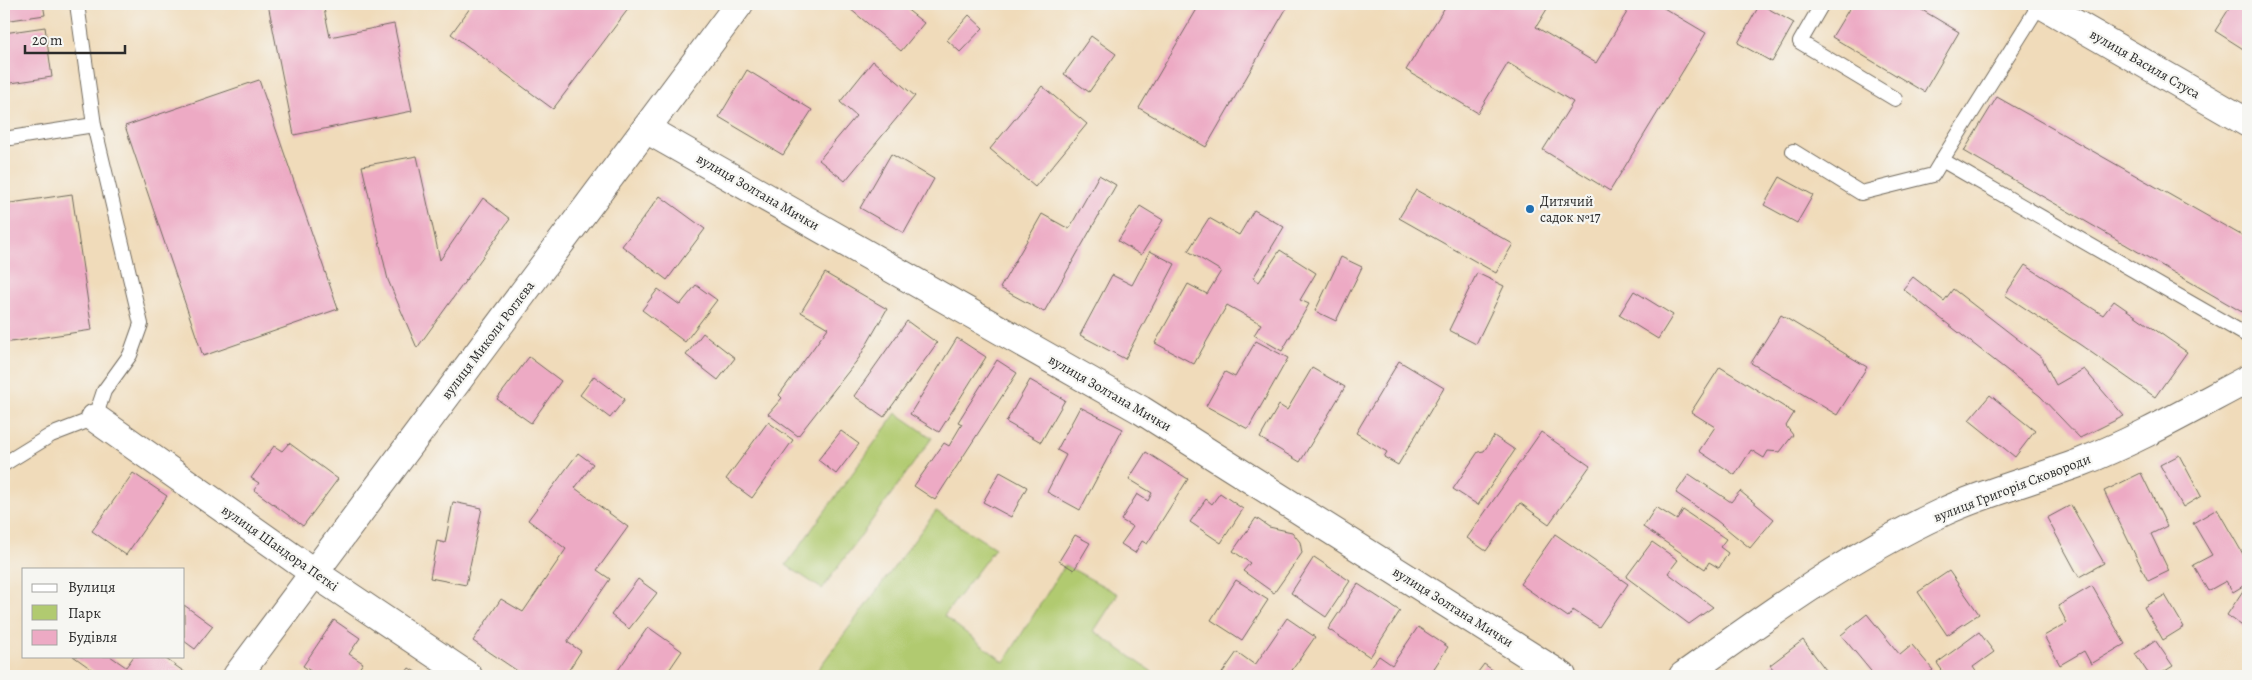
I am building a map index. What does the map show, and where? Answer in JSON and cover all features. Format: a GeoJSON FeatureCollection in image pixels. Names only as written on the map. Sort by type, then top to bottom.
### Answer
{"type":"FeatureCollection","features":[{"type":"Feature","properties":{"kind":"street","name":"вулиця Миколи Роглєва"},"geometry":{"type":"LineString","coordinates":[[237,676],[739,4]]}},
{"type":"Feature","properties":{"kind":"street","name":"вулиця Василя Стуса"},"geometry":{"type":"LineString","coordinates":[[2041,4],[2248,123]]}},
{"type":"Feature","properties":{"kind":"street","name":"вулиця Золтана Мички"},"geometry":{"type":"LineString","coordinates":[[646,129],[1141,410],[1562,676]]}},
{"type":"Feature","properties":{"kind":"street","name":"вулиця Григорія Сковороди"},"geometry":{"type":"LineString","coordinates":[[1683,676],[1806,588],[1872,548],[1942,512],[2079,463],[2141,436],[2248,379]]}},
{"type":"Feature","properties":{"kind":"street","name":"вулиця Шандора Петкі"},"geometry":{"type":"LineString","coordinates":[[95,418],[313,572],[468,676]]}},
{"type":"Feature","properties":{"kind":"lane"},"geometry":{"type":"LineString","coordinates":[[4,464],[51,435],[95,418],[104,391],[130,355],[141,324],[94,125],[77,4]]}},
{"type":"Feature","properties":{"kind":"lane"},"geometry":{"type":"LineString","coordinates":[[1822,4],[1800,42],[1894,99]]}},
{"type":"Feature","properties":{"kind":"lane"},"geometry":{"type":"LineString","coordinates":[[1933,175],[2041,4]]}},
{"type":"Feature","properties":{"kind":"lane"},"geometry":{"type":"LineString","coordinates":[[4,138],[94,125]]}},
{"type":"Feature","properties":{"kind":"lane"},"geometry":{"type":"LineString","coordinates":[[1793,151],[1862,193],[1948,172],[1968,175]]}},
{"type":"Feature","properties":{"kind":"lane"},"geometry":{"type":"LineString","coordinates":[[1942,160],[2248,336]]}},
{"type":"Feature","properties":{"kind":"green space"},"geometry":{"type":"Polygon","coordinates":[[[896,413],[932,438],[822,589],[786,565],[896,413]]]}},
{"type":"Feature","properties":{"kind":"green space"},"geometry":{"type":"Polygon","coordinates":[[[936,511],[995,548],[944,616],[1004,662],[1065,565],[1118,594],[1094,631],[1158,676],[813,676],[936,511]]]}},
{"type":"Feature","properties":{"kind":"building"},"geometry":{"type":"Polygon","coordinates":[[[4,4],[43,4],[45,15],[4,21],[4,4]]]}},
{"type":"Feature","properties":{"kind":"building"},"geometry":{"type":"Polygon","coordinates":[[[268,4],[323,4],[330,37],[394,24],[412,111],[294,135],[268,4]]]}},
{"type":"Feature","properties":{"kind":"building"},"geometry":{"type":"Polygon","coordinates":[[[473,4],[632,4],[553,109],[451,34],[473,4]]]}},
{"type":"Feature","properties":{"kind":"building"},"geometry":{"type":"Polygon","coordinates":[[[844,4],[900,4],[924,23],[901,51],[844,4]]]}},
{"type":"Feature","properties":{"kind":"building"},"geometry":{"type":"Polygon","coordinates":[[[1200,4],[1289,4],[1206,147],[1139,108],[1200,4]]]}},
{"type":"Feature","properties":{"kind":"building"},"geometry":{"type":"Polygon","coordinates":[[[1447,4],[1550,4],[1536,27],[1596,63],[1632,4],[1657,4],[1706,33],[1610,191],[1543,150],[1573,102],[1508,63],[1478,113],[1406,70],[1447,4]]]}},
{"type":"Feature","properties":{"kind":"building"},"geometry":{"type":"Polygon","coordinates":[[[1760,4],[1794,23],[1772,62],[1738,43],[1760,4]]]}},
{"type":"Feature","properties":{"kind":"building"},"geometry":{"type":"Polygon","coordinates":[[[1852,4],[1912,4],[1959,32],[1924,92],[1832,37],[1852,4]]]}},
{"type":"Feature","properties":{"kind":"building"},"geometry":{"type":"Polygon","coordinates":[[[2232,4],[2248,4],[2248,52],[2215,31],[2232,4]]]}},
{"type":"Feature","properties":{"kind":"building"},"geometry":{"type":"Polygon","coordinates":[[[969,15],[983,28],[960,52],[947,40],[969,15]]]}},
{"type":"Feature","properties":{"kind":"building"},"geometry":{"type":"Polygon","coordinates":[[[45,27],[52,77],[4,84],[4,33],[45,27]]]}},
{"type":"Feature","properties":{"kind":"building"},"geometry":{"type":"Polygon","coordinates":[[[1091,36],[1116,54],[1089,92],[1064,74],[1091,36]]]}},
{"type":"Feature","properties":{"kind":"building"},"geometry":{"type":"Polygon","coordinates":[[[873,61],[915,96],[845,181],[819,160],[856,116],[840,102],[873,61]]]}},
{"type":"Feature","properties":{"kind":"building"},"geometry":{"type":"Polygon","coordinates":[[[747,70],[812,110],[783,155],[719,117],[747,70]]]}},
{"type":"Feature","properties":{"kind":"building"},"geometry":{"type":"Polygon","coordinates":[[[259,80],[338,309],[203,356],[125,126],[259,80]]]}},
{"type":"Feature","properties":{"kind":"building"},"geometry":{"type":"Polygon","coordinates":[[[1042,86],[1087,124],[1035,187],[990,149],[1042,86]]]}},
{"type":"Feature","properties":{"kind":"building"},"geometry":{"type":"Polygon","coordinates":[[[1997,97],[2248,239],[2248,301],[2242,312],[1964,151],[1997,97]]]}},
{"type":"Feature","properties":{"kind":"building"},"geometry":{"type":"Polygon","coordinates":[[[891,154],[934,179],[904,233],[860,208],[891,154]]]}},
{"type":"Feature","properties":{"kind":"building"},"geometry":{"type":"Polygon","coordinates":[[[417,156],[440,260],[483,198],[510,219],[417,348],[388,280],[362,166],[417,156]]]}},
{"type":"Feature","properties":{"kind":"building"},"geometry":{"type":"Polygon","coordinates":[[[1099,175],[1116,185],[1044,312],[1000,288],[1042,214],[1069,229],[1099,175]]]}},
{"type":"Feature","properties":{"kind":"building"},"geometry":{"type":"Polygon","coordinates":[[[1780,177],[1813,195],[1797,223],[1764,205],[1780,177]]]}},
{"type":"Feature","properties":{"kind":"building"},"geometry":{"type":"Polygon","coordinates":[[[1416,190],[1513,244],[1496,273],[1399,218],[1416,190]]]}},
{"type":"Feature","properties":{"kind":"building"},"geometry":{"type":"Polygon","coordinates":[[[72,194],[92,330],[4,343],[4,204],[72,194]]]}},
{"type":"Feature","properties":{"kind":"building"},"geometry":{"type":"Polygon","coordinates":[[[660,196],[705,229],[667,280],[622,246],[660,196]]]}},
{"type":"Feature","properties":{"kind":"building"},"geometry":{"type":"Polygon","coordinates":[[[1140,206],[1163,220],[1141,255],[1118,241],[1140,206]]]}},
{"type":"Feature","properties":{"kind":"building"},"geometry":{"type":"Polygon","coordinates":[[[1254,210],[1284,227],[1253,278],[1259,282],[1280,250],[1316,273],[1300,300],[1309,304],[1282,351],[1254,335],[1261,324],[1227,305],[1194,364],[1155,343],[1188,284],[1207,294],[1221,271],[1188,251],[1209,218],[1239,235],[1254,210]]]}},
{"type":"Feature","properties":{"kind":"building"},"geometry":{"type":"Polygon","coordinates":[[[1150,251],[1175,264],[1125,359],[1080,335],[1112,275],[1132,285],[1150,251]]]}},
{"type":"Feature","properties":{"kind":"building"},"geometry":{"type":"Polygon","coordinates":[[[1341,257],[1362,267],[1336,321],[1315,311],[1341,257]]]}},
{"type":"Feature","properties":{"kind":"building"},"geometry":{"type":"Polygon","coordinates":[[[2025,265],[2103,315],[2114,301],[2187,352],[2155,397],[2005,295],[2025,265]]]}},
{"type":"Feature","properties":{"kind":"building"},"geometry":{"type":"Polygon","coordinates":[[[825,273],[887,309],[859,358],[798,436],[768,414],[782,398],[779,395],[828,328],[801,312],[825,273]]]}},
{"type":"Feature","properties":{"kind":"building"},"geometry":{"type":"Polygon","coordinates":[[[1477,273],[1504,286],[1476,344],[1449,330],[1477,273]]]}},
{"type":"Feature","properties":{"kind":"building"},"geometry":{"type":"Polygon","coordinates":[[[1913,277],[1944,301],[1953,289],[2042,358],[2056,385],[2084,369],[2124,416],[2080,438],[2040,396],[1903,289],[1913,277]]]}},
{"type":"Feature","properties":{"kind":"building"},"geometry":{"type":"Polygon","coordinates":[[[696,285],[717,300],[685,342],[642,310],[658,289],[680,305],[696,285]]]}},
{"type":"Feature","properties":{"kind":"building"},"geometry":{"type":"Polygon","coordinates":[[[1634,291],[1673,315],[1658,339],[1619,315],[1634,291]]]}},
{"type":"Feature","properties":{"kind":"building"},"geometry":{"type":"Polygon","coordinates":[[[1781,315],[1867,367],[1837,415],[1751,363],[1781,315]]]}},
{"type":"Feature","properties":{"kind":"building"},"geometry":{"type":"Polygon","coordinates":[[[907,321],[937,343],[884,417],[854,396],[907,321]]]}},
{"type":"Feature","properties":{"kind":"building"},"geometry":{"type":"Polygon","coordinates":[[[703,333],[735,358],[718,380],[686,355],[703,333]]]}},
{"type":"Feature","properties":{"kind":"building"},"geometry":{"type":"Polygon","coordinates":[[[957,338],[986,357],[939,432],[910,414],[957,338]]]}},
{"type":"Feature","properties":{"kind":"building"},"geometry":{"type":"Polygon","coordinates":[[[1256,341],[1288,358],[1248,429],[1206,406],[1225,372],[1235,377],[1256,341]]]}},
{"type":"Feature","properties":{"kind":"building"},"geometry":{"type":"Polygon","coordinates":[[[529,357],[561,381],[531,423],[497,399],[529,357]]]}},
{"type":"Feature","properties":{"kind":"building"},"geometry":{"type":"Polygon","coordinates":[[[997,360],[1017,373],[935,500],[914,486],[944,443],[949,446],[962,424],[958,422],[997,360]]]}},
{"type":"Feature","properties":{"kind":"building"},"geometry":{"type":"Polygon","coordinates":[[[1399,361],[1444,388],[1398,465],[1384,457],[1387,452],[1356,433],[1399,361]]]}},
{"type":"Feature","properties":{"kind":"building"},"geometry":{"type":"Polygon","coordinates":[[[1720,367],[1794,413],[1786,426],[1793,435],[1780,452],[1768,451],[1764,458],[1751,450],[1735,475],[1699,451],[1715,427],[1691,412],[1720,367]]]}},
{"type":"Feature","properties":{"kind":"building"},"geometry":{"type":"Polygon","coordinates":[[[1312,368],[1345,387],[1300,462],[1260,438],[1279,405],[1287,410],[1312,368]]]}},
{"type":"Feature","properties":{"kind":"building"},"geometry":{"type":"Polygon","coordinates":[[[594,376],[625,399],[610,418],[580,395],[594,376]]]}},
{"type":"Feature","properties":{"kind":"building"},"geometry":{"type":"Polygon","coordinates":[[[1030,380],[1065,400],[1041,442],[1006,422],[1030,380]]]}},
{"type":"Feature","properties":{"kind":"building"},"geometry":{"type":"Polygon","coordinates":[[[1990,395],[2035,431],[2015,457],[1969,420],[1990,395]]]}},
{"type":"Feature","properties":{"kind":"building"},"geometry":{"type":"Polygon","coordinates":[[[1080,407],[1123,429],[1080,510],[1047,492],[1066,455],[1057,450],[1080,407]]]}},
{"type":"Feature","properties":{"kind":"building"},"geometry":{"type":"Polygon","coordinates":[[[768,422],[793,440],[752,498],[726,479],[768,422]]]}},
{"type":"Feature","properties":{"kind":"building"},"geometry":{"type":"Polygon","coordinates":[[[841,431],[859,444],[836,474],[818,460],[841,431]]]}},
{"type":"Feature","properties":{"kind":"building"},"geometry":{"type":"Polygon","coordinates":[[[1541,432],[1590,466],[1549,524],[1520,503],[1486,551],[1467,538],[1541,432]]]}},
{"type":"Feature","properties":{"kind":"building"},"geometry":{"type":"Polygon","coordinates":[[[1494,436],[1515,450],[1478,505],[1453,489],[1478,452],[1484,451],[1494,436]]]}},
{"type":"Feature","properties":{"kind":"building"},"geometry":{"type":"Polygon","coordinates":[[[289,443],[338,479],[303,526],[254,490],[259,483],[251,478],[274,446],[282,451],[289,443]]]}},
{"type":"Feature","properties":{"kind":"building"},"geometry":{"type":"Polygon","coordinates":[[[1146,452],[1188,479],[1147,544],[1142,541],[1135,553],[1121,544],[1133,527],[1121,520],[1137,494],[1148,501],[1152,493],[1129,479],[1146,452]]]}},
{"type":"Feature","properties":{"kind":"building"},"geometry":{"type":"Polygon","coordinates":[[[578,453],[593,464],[575,488],[628,527],[597,570],[610,579],[567,642],[581,651],[565,676],[525,676],[473,641],[501,599],[523,612],[566,549],[528,520],[578,453]]]}},
{"type":"Feature","properties":{"kind":"building"},"geometry":{"type":"Polygon","coordinates":[[[2179,455],[2201,496],[2183,507],[2160,465],[2179,455]]]}},
{"type":"Feature","properties":{"kind":"building"},"geometry":{"type":"Polygon","coordinates":[[[1000,472],[1027,487],[1011,517],[983,502],[1000,472]]]}},
{"type":"Feature","properties":{"kind":"building"},"geometry":{"type":"Polygon","coordinates":[[[133,473],[167,496],[126,555],[92,531],[133,473]]]}},
{"type":"Feature","properties":{"kind":"building"},"geometry":{"type":"Polygon","coordinates":[[[2141,473],[2167,526],[2151,534],[2169,571],[2148,581],[2104,491],[2141,473]]]}},
{"type":"Feature","properties":{"kind":"building"},"geometry":{"type":"Polygon","coordinates":[[[1689,474],[1731,502],[1740,491],[1774,519],[1750,548],[1716,520],[1676,493],[1689,474]]]}},
{"type":"Feature","properties":{"kind":"building"},"geometry":{"type":"Polygon","coordinates":[[[1220,493],[1243,509],[1221,543],[1190,522],[1206,499],[1212,504],[1220,493]]]}},
{"type":"Feature","properties":{"kind":"building"},"geometry":{"type":"Polygon","coordinates":[[[453,502],[482,508],[466,585],[430,578],[437,541],[445,543],[453,502]]]}},
{"type":"Feature","properties":{"kind":"building"},"geometry":{"type":"Polygon","coordinates":[[[2071,505],[2104,563],[2079,577],[2047,518],[2071,505]]]}},
{"type":"Feature","properties":{"kind":"building"},"geometry":{"type":"Polygon","coordinates":[[[1656,507],[1677,520],[1683,510],[1726,539],[1720,547],[1728,553],[1719,568],[1709,562],[1705,569],[1643,527],[1656,507]]]}},
{"type":"Feature","properties":{"kind":"building"},"geometry":{"type":"Polygon","coordinates":[[[2217,509],[2248,560],[2248,583],[2233,592],[2226,581],[2208,591],[2193,565],[2212,555],[2193,523],[2217,509]]]}},
{"type":"Feature","properties":{"kind":"building"},"geometry":{"type":"Polygon","coordinates":[[[1256,518],[1269,527],[1292,532],[1300,542],[1302,553],[1274,593],[1243,571],[1250,563],[1233,551],[1256,518]]]}},
{"type":"Feature","properties":{"kind":"building"},"geometry":{"type":"Polygon","coordinates":[[[1555,534],[1628,584],[1599,627],[1573,610],[1568,617],[1520,584],[1555,534]]]}},
{"type":"Feature","properties":{"kind":"building"},"geometry":{"type":"Polygon","coordinates":[[[1075,535],[1090,543],[1074,570],[1059,561],[1075,535]]]}},
{"type":"Feature","properties":{"kind":"building"},"geometry":{"type":"Polygon","coordinates":[[[1652,542],[1678,560],[1668,573],[1713,607],[1689,624],[1626,577],[1652,542]]]}},
{"type":"Feature","properties":{"kind":"building"},"geometry":{"type":"Polygon","coordinates":[[[1314,557],[1350,581],[1326,617],[1291,593],[1314,557]]]}},
{"type":"Feature","properties":{"kind":"building"},"geometry":{"type":"Polygon","coordinates":[[[1949,571],[1979,614],[1947,635],[1918,592],[1949,571]]]}},
{"type":"Feature","properties":{"kind":"building"},"geometry":{"type":"Polygon","coordinates":[[[638,579],[657,593],[629,629],[611,615],[638,579]]]}},
{"type":"Feature","properties":{"kind":"building"},"geometry":{"type":"Polygon","coordinates":[[[1236,580],[1268,600],[1242,640],[1211,620],[1236,580]]]}},
{"type":"Feature","properties":{"kind":"building"},"geometry":{"type":"Polygon","coordinates":[[[2248,583],[2248,630],[2227,615],[2248,583]]]}},
{"type":"Feature","properties":{"kind":"building"},"geometry":{"type":"Polygon","coordinates":[[[1358,584],[1400,611],[1370,657],[1328,629],[1358,584]]]}},
{"type":"Feature","properties":{"kind":"building"},"geometry":{"type":"Polygon","coordinates":[[[2092,586],[2125,644],[2091,664],[2084,651],[2060,665],[2044,636],[2067,623],[2058,606],[2092,586]]]}},
{"type":"Feature","properties":{"kind":"building"},"geometry":{"type":"Polygon","coordinates":[[[2165,595],[2184,627],[2163,640],[2144,607],[2165,595]]]}},
{"type":"Feature","properties":{"kind":"building"},"geometry":{"type":"Polygon","coordinates":[[[185,606],[213,626],[195,649],[185,642],[185,606]]]}},
{"type":"Feature","properties":{"kind":"building"},"geometry":{"type":"Polygon","coordinates":[[[1867,614],[1900,655],[1912,645],[1933,670],[1925,676],[1875,676],[1841,635],[1867,614]]]}},
{"type":"Feature","properties":{"kind":"building"},"geometry":{"type":"Polygon","coordinates":[[[1287,618],[1315,637],[1288,676],[1220,676],[1237,652],[1255,665],[1287,618]]]}},
{"type":"Feature","properties":{"kind":"building"},"geometry":{"type":"Polygon","coordinates":[[[334,620],[360,638],[349,654],[363,663],[354,676],[318,676],[303,666],[334,620]]]}},
{"type":"Feature","properties":{"kind":"building"},"geometry":{"type":"Polygon","coordinates":[[[648,627],[682,651],[665,676],[614,676],[648,627]]]}},
{"type":"Feature","properties":{"kind":"building"},"geometry":{"type":"Polygon","coordinates":[[[1418,627],[1448,647],[1429,676],[1364,676],[1379,656],[1392,665],[1418,627]]]}},
{"type":"Feature","properties":{"kind":"building"},"geometry":{"type":"Polygon","coordinates":[[[1979,632],[1994,652],[1973,667],[1979,676],[1946,676],[1937,663],[1979,632]]]}},
{"type":"Feature","properties":{"kind":"building"},"geometry":{"type":"Polygon","coordinates":[[[1803,640],[1829,674],[1826,676],[1778,676],[1770,665],[1803,640]]]}},
{"type":"Feature","properties":{"kind":"building"},"geometry":{"type":"Polygon","coordinates":[[[2155,640],[2173,666],[2157,676],[2150,676],[2135,654],[2155,640]]]}},
{"type":"Feature","properties":{"kind":"building"},"geometry":{"type":"Polygon","coordinates":[[[76,658],[113,658],[126,667],[133,658],[165,658],[190,676],[101,676],[76,658]]]}},
{"type":"Feature","properties":{"kind":"building"},"geometry":{"type":"Polygon","coordinates":[[[1484,664],[1501,676],[1475,676],[1484,664]]]}},
{"type":"Feature","properties":{"kind":"building"},"geometry":{"type":"Polygon","coordinates":[[[2248,667],[2248,676],[2242,676],[2248,667]]]}},
{"type":"Feature","properties":{"kind":"building"},"geometry":{"type":"Polygon","coordinates":[[[409,668],[422,676],[403,676],[409,668]]]}},
{"type":"Feature","properties":{"kind":"place","name":"Дитячий садок №17"},"geometry":{"type":"Point","coordinates":[1530,209]}}]}
